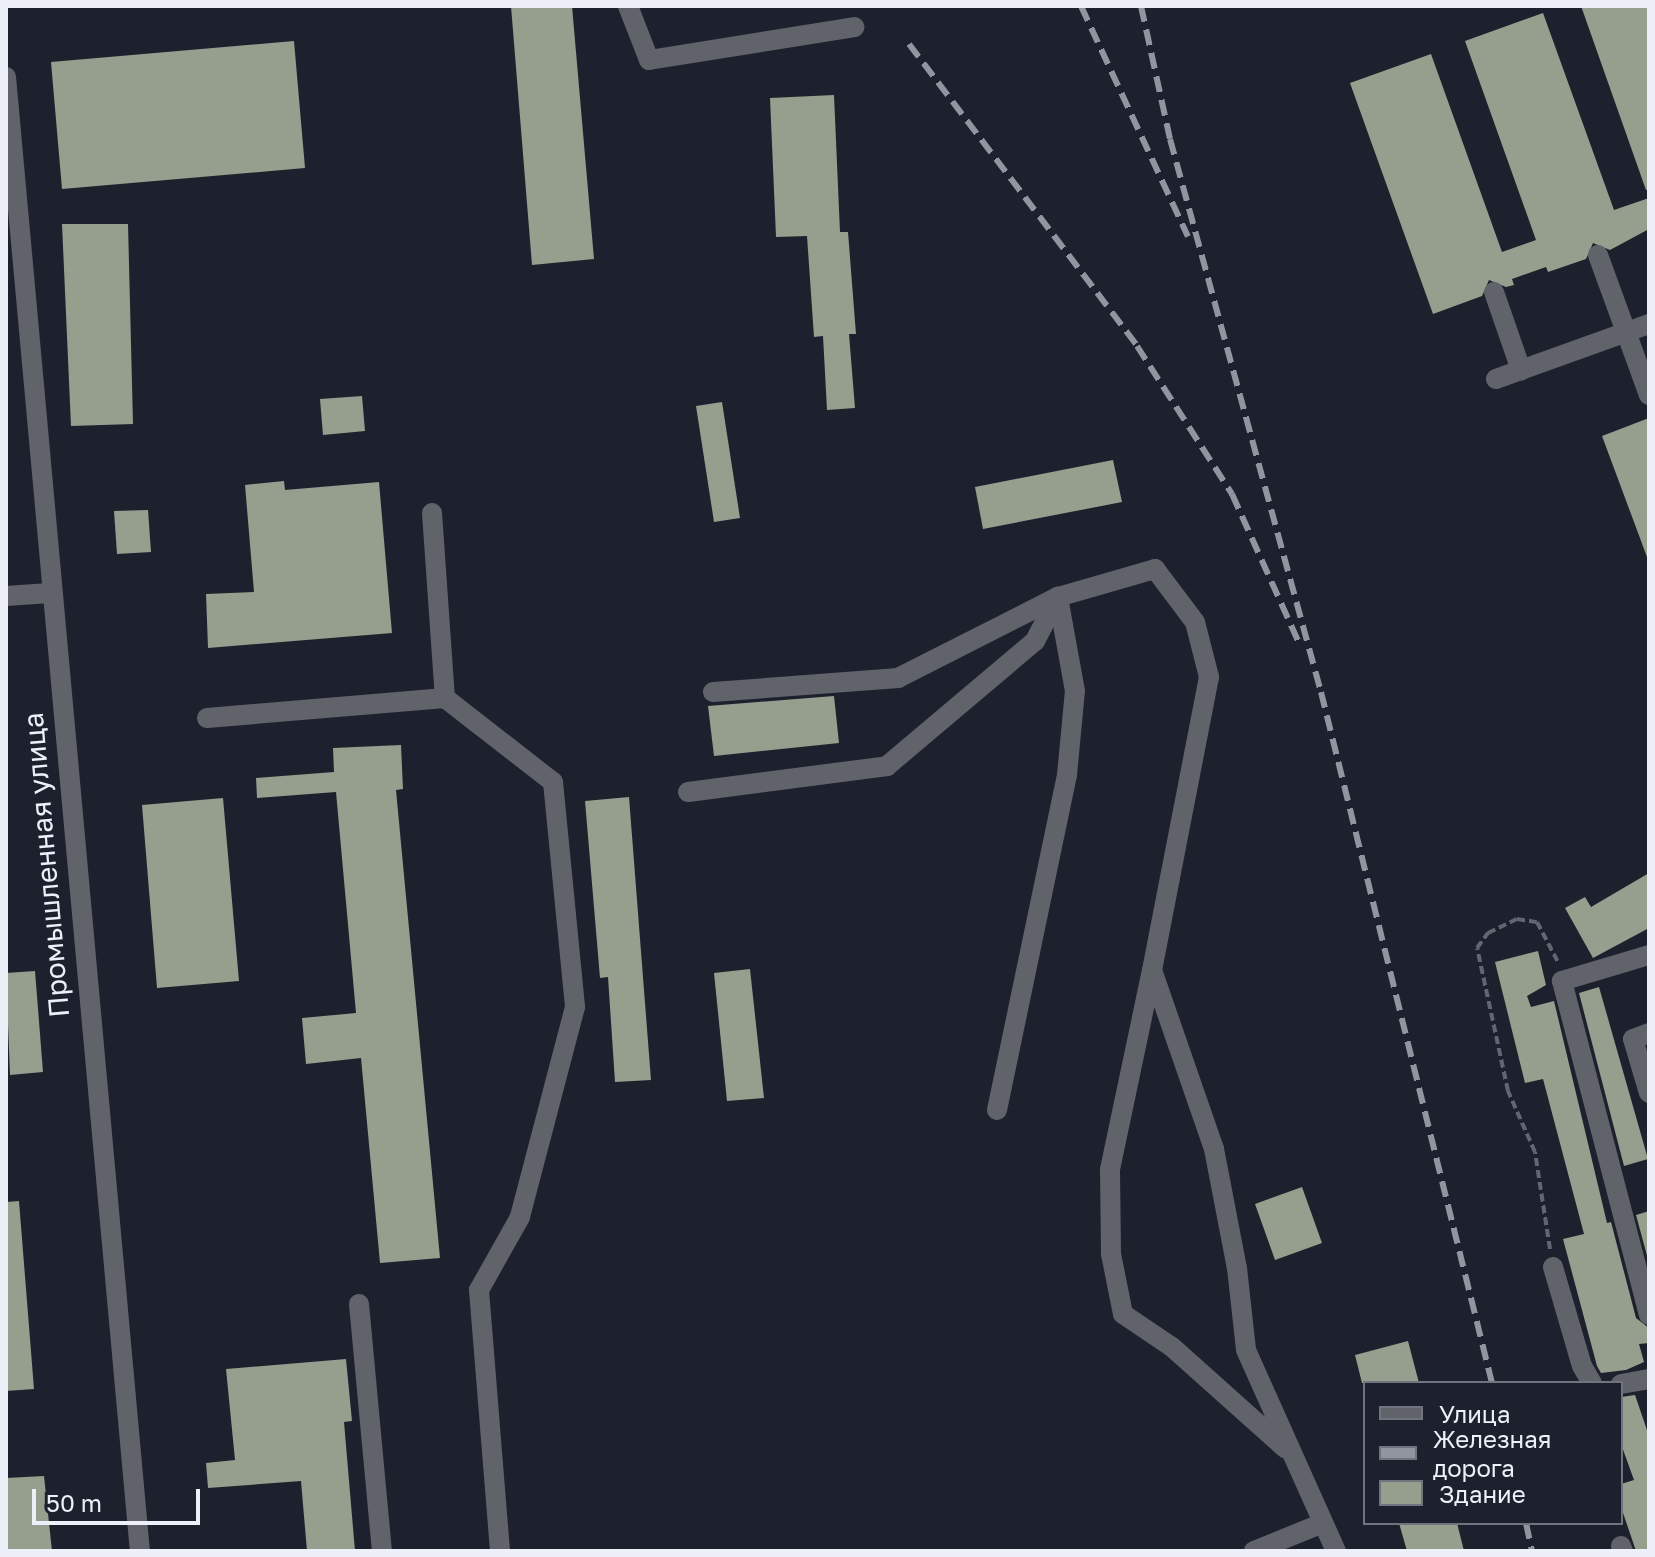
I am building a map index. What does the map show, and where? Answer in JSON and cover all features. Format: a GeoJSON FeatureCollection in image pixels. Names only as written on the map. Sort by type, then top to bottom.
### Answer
{"type":"FeatureCollection","features":[{"type":"Feature","properties":{"kind":"street"},"geometry":{"type":"LineString","coordinates":[[628,6],[649,60],[854,27]]}},
{"type":"Feature","properties":{"kind":"street","name":"Промышленная улица"},"geometry":{"type":"LineString","coordinates":[[6,77],[50,593],[140,1551]]}},
{"type":"Feature","properties":{"kind":"street"},"geometry":{"type":"LineString","coordinates":[[1598,255],[1649,395]]}},
{"type":"Feature","properties":{"kind":"street"},"geometry":{"type":"LineString","coordinates":[[1494,292],[1521,370]]}},
{"type":"Feature","properties":{"kind":"street"},"geometry":{"type":"LineString","coordinates":[[1496,379],[1649,324]]}},
{"type":"Feature","properties":{"kind":"street"},"geometry":{"type":"LineString","coordinates":[[432,513],[445,698]]}},
{"type":"Feature","properties":{"kind":"street"},"geometry":{"type":"LineString","coordinates":[[713,692],[898,678],[1058,597],[1155,569],[1195,622],[1209,677],[1110,1170],[1111,1254],[1123,1314],[1172,1347],[1292,1454]]}},
{"type":"Feature","properties":{"kind":"street"},"geometry":{"type":"LineString","coordinates":[[6,596],[50,593]]}},
{"type":"Feature","properties":{"kind":"street"},"geometry":{"type":"LineString","coordinates":[[688,792],[887,766],[1035,641],[1058,597]]}},
{"type":"Feature","properties":{"kind":"street"},"geometry":{"type":"LineString","coordinates":[[997,1110],[1067,775],[1075,691],[1058,597]]}},
{"type":"Feature","properties":{"kind":"street"},"geometry":{"type":"LineString","coordinates":[[207,718],[445,698],[553,782],[575,1007],[520,1217],[479,1290],[500,1551]]}},
{"type":"Feature","properties":{"kind":"street"},"geometry":{"type":"LineString","coordinates":[[1649,955],[1562,981],[1649,1315]]}},
{"type":"Feature","properties":{"kind":"street"},"geometry":{"type":"LineString","coordinates":[[1152,970],[1214,1149],[1237,1268],[1246,1350],[1336,1551]]}},
{"type":"Feature","properties":{"kind":"street"},"geometry":{"type":"LineString","coordinates":[[1649,1033],[1633,1039],[1649,1093]]}},
{"type":"Feature","properties":{"kind":"street"},"geometry":{"type":"LineString","coordinates":[[1553,1267],[1582,1366],[1591,1381]]}},
{"type":"Feature","properties":{"kind":"street"},"geometry":{"type":"LineString","coordinates":[[359,1304],[382,1551]]}},
{"type":"Feature","properties":{"kind":"street"},"geometry":{"type":"LineString","coordinates":[[1623,1384],[1649,1379]]}},
{"type":"Feature","properties":{"kind":"street"},"geometry":{"type":"LineString","coordinates":[[1254,1551],[1323,1523]]}},
{"type":"Feature","properties":{"kind":"path"},"geometry":{"type":"LineString","coordinates":[[1553,1267],[1535,1152],[1508,1091],[1477,948],[1488,933],[1517,919],[1537,922],[1557,956],[1562,981]]}},
{"type":"Feature","properties":{"kind":"building"},"geometry":{"type":"Polygon","coordinates":[[[511,6],[572,6],[594,259],[532,265],[511,6]]]}},
{"type":"Feature","properties":{"kind":"building"},"geometry":{"type":"Polygon","coordinates":[[[1581,6],[1649,6],[1649,189],[1646,190],[1581,6]]]}},
{"type":"Feature","properties":{"kind":"building"},"geometry":{"type":"Polygon","coordinates":[[[1543,13],[1614,210],[1649,198],[1649,229],[1610,250],[1593,243],[1586,259],[1548,272],[1546,267],[1512,279],[1514,285],[1506,287],[1489,280],[1482,296],[1433,314],[1350,83],[1431,54],[1502,252],[1536,240],[1465,41],[1543,13]]]}},
{"type":"Feature","properties":{"kind":"building"},"geometry":{"type":"Polygon","coordinates":[[[294,41],[305,168],[62,189],[51,62],[294,41]]]}},
{"type":"Feature","properties":{"kind":"building"},"geometry":{"type":"Polygon","coordinates":[[[834,95],[840,232],[848,232],[856,334],[849,334],[855,408],[827,410],[823,336],[814,337],[807,236],[776,237],[770,98],[834,95]]]}},
{"type":"Feature","properties":{"kind":"building"},"geometry":{"type":"Polygon","coordinates":[[[62,224],[128,224],[133,424],[71,426],[62,224]]]}},
{"type":"Feature","properties":{"kind":"building"},"geometry":{"type":"Polygon","coordinates":[[[362,396],[365,431],[323,435],[320,399],[362,396]]]}},
{"type":"Feature","properties":{"kind":"building"},"geometry":{"type":"Polygon","coordinates":[[[722,402],[740,518],[714,522],[696,406],[722,402]]]}},
{"type":"Feature","properties":{"kind":"building"},"geometry":{"type":"Polygon","coordinates":[[[1649,418],[1649,557],[1647,557],[1602,436],[1649,418]]]}},
{"type":"Feature","properties":{"kind":"building"},"geometry":{"type":"Polygon","coordinates":[[[1113,460],[1122,502],[983,529],[975,487],[1113,460]]]}},
{"type":"Feature","properties":{"kind":"building"},"geometry":{"type":"Polygon","coordinates":[[[284,481],[285,490],[379,482],[392,633],[208,648],[206,594],[254,592],[245,485],[284,481]]]}},
{"type":"Feature","properties":{"kind":"building"},"geometry":{"type":"Polygon","coordinates":[[[148,510],[151,552],[117,554],[114,511],[148,510]]]}},
{"type":"Feature","properties":{"kind":"building"},"geometry":{"type":"Polygon","coordinates":[[[834,696],[839,743],[714,756],[708,706],[834,696]]]}},
{"type":"Feature","properties":{"kind":"building"},"geometry":{"type":"Polygon","coordinates":[[[401,745],[403,789],[396,790],[440,1258],[380,1263],[361,1058],[306,1064],[302,1018],[356,1013],[336,792],[257,798],[256,778],[334,772],[333,748],[401,745]]]}},
{"type":"Feature","properties":{"kind":"building"},"geometry":{"type":"Polygon","coordinates":[[[629,797],[651,1080],[615,1082],[608,977],[600,978],[585,801],[629,797]]]}},
{"type":"Feature","properties":{"kind":"building"},"geometry":{"type":"Polygon","coordinates":[[[223,798],[239,981],[157,988],[142,805],[223,798]]]}},
{"type":"Feature","properties":{"kind":"building"},"geometry":{"type":"Polygon","coordinates":[[[1649,873],[1649,928],[1593,958],[1565,908],[1585,897],[1591,907],[1649,873]]]}},
{"type":"Feature","properties":{"kind":"building"},"geometry":{"type":"Polygon","coordinates":[[[1538,951],[1546,985],[1527,996],[1531,1007],[1554,1001],[1607,1223],[1611,1222],[1636,1318],[1649,1328],[1649,1343],[1639,1344],[1644,1362],[1626,1370],[1601,1373],[1597,1366],[1563,1239],[1584,1234],[1543,1079],[1525,1083],[1495,962],[1538,951]]]}},
{"type":"Feature","properties":{"kind":"building"},"geometry":{"type":"Polygon","coordinates":[[[750,969],[764,1098],[727,1101],[714,973],[750,969]]]}},
{"type":"Feature","properties":{"kind":"building"},"geometry":{"type":"Polygon","coordinates":[[[35,971],[43,1072],[10,1075],[6,973],[35,971]]]}},
{"type":"Feature","properties":{"kind":"building"},"geometry":{"type":"Polygon","coordinates":[[[1599,987],[1648,1159],[1624,1166],[1579,993],[1599,987]]]}},
{"type":"Feature","properties":{"kind":"building"},"geometry":{"type":"Polygon","coordinates":[[[1302,1187],[1322,1243],[1275,1260],[1255,1204],[1302,1187]]]}},
{"type":"Feature","properties":{"kind":"building"},"geometry":{"type":"Polygon","coordinates":[[[19,1201],[34,1389],[6,1391],[6,1202],[19,1201]]]}},
{"type":"Feature","properties":{"kind":"building"},"geometry":{"type":"Polygon","coordinates":[[[1649,1211],[1649,1263],[1636,1215],[1649,1211]]]}},
{"type":"Feature","properties":{"kind":"building"},"geometry":{"type":"Polygon","coordinates":[[[1408,1341],[1418,1381],[1362,1383],[1355,1355],[1408,1341]]]}},
{"type":"Feature","properties":{"kind":"building"},"geometry":{"type":"Polygon","coordinates":[[[346,1359],[352,1421],[344,1422],[355,1551],[307,1551],[301,1481],[208,1488],[206,1463],[235,1460],[226,1369],[346,1359]]]}},
{"type":"Feature","properties":{"kind":"building"},"geometry":{"type":"Polygon","coordinates":[[[1635,1395],[1649,1436],[1649,1551],[1636,1551],[1623,1513],[1623,1483],[1634,1480],[1623,1450],[1623,1397],[1635,1395]]]}},
{"type":"Feature","properties":{"kind":"building"},"geometry":{"type":"Polygon","coordinates":[[[44,1476],[52,1551],[6,1551],[6,1478],[44,1476]]]}},
{"type":"Feature","properties":{"kind":"building"},"geometry":{"type":"Polygon","coordinates":[[[1400,1525],[1458,1525],[1464,1551],[1407,1551],[1400,1525]]]}},
{"type":"Feature","properties":{"kind":"railway"},"geometry":{"type":"LineString","coordinates":[[1081,6],[1188,236]]}},
{"type":"Feature","properties":{"kind":"railway"},"geometry":{"type":"LineString","coordinates":[[1141,6],[1170,139],[1321,692],[1492,1381]]}},
{"type":"Feature","properties":{"kind":"railway"},"geometry":{"type":"LineString","coordinates":[[909,44],[1137,346],[1232,494],[1298,641]]}},
{"type":"Feature","properties":{"kind":"railway"},"geometry":{"type":"LineString","coordinates":[[1526,1525],[1532,1551]]}}]}
